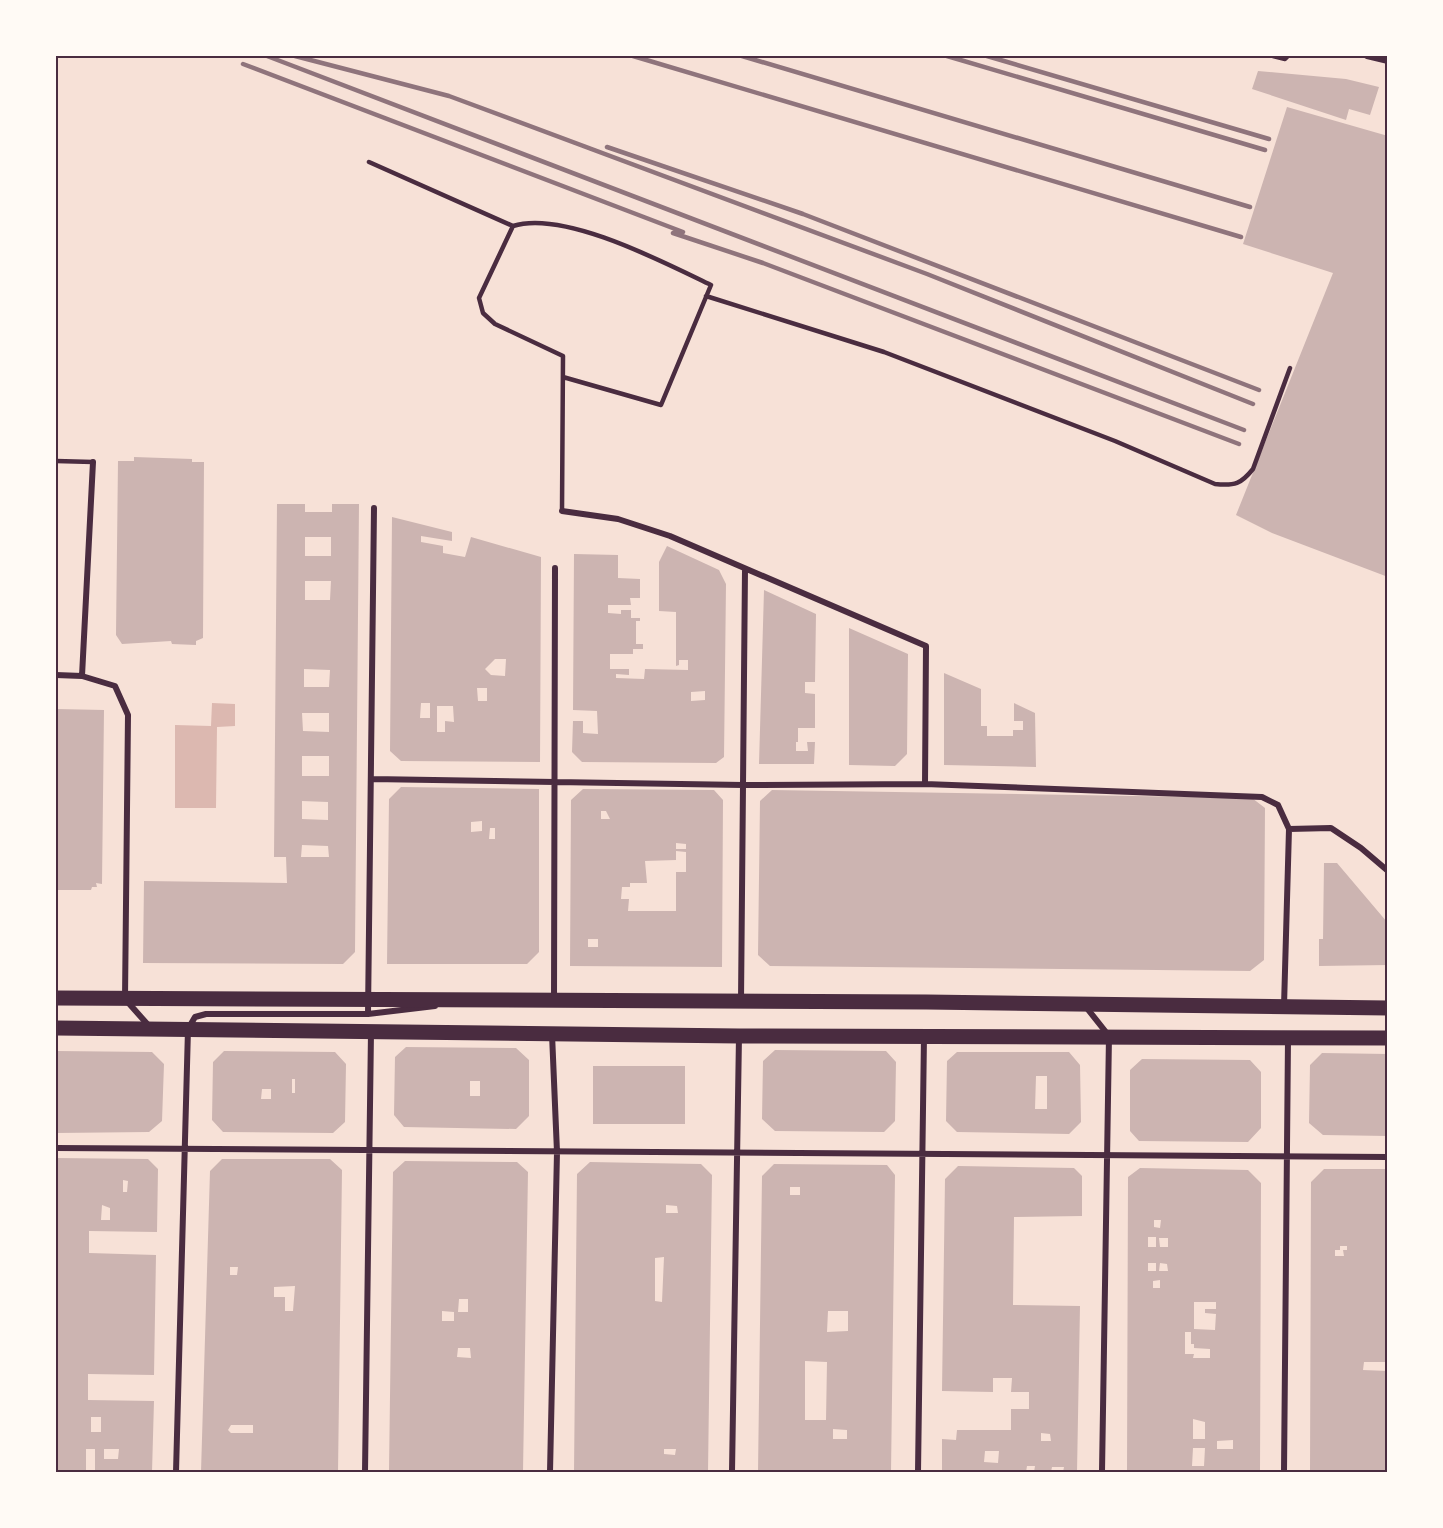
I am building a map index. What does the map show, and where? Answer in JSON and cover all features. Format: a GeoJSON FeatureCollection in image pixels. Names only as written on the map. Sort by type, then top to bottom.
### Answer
{"type":"FeatureCollection","features":[{"type":"Feature","properties":{"kind":"main road"},"geometry":{"type":"LineString","coordinates":[[56,998],[368,1007],[488,1000],[554,1000],[1388,1008]]}},
{"type":"Feature","properties":{"kind":"main road"},"geometry":{"type":"LineString","coordinates":[[56,1028],[739,1036],[1388,1038]]}},
{"type":"Feature","properties":{"kind":"street"},"geometry":{"type":"LineString","coordinates":[[1367,56],[1388,60]]}},
{"type":"Feature","properties":{"kind":"street"},"geometry":{"type":"LineString","coordinates":[[81,676],[93,462]]}},
{"type":"Feature","properties":{"kind":"street"},"geometry":{"type":"LineString","coordinates":[[176,1473],[188,1029],[195,1017],[206,1014],[368,1007],[374,508]]}},
{"type":"Feature","properties":{"kind":"street"},"geometry":{"type":"LineString","coordinates":[[562,511],[628,522],[670,536],[926,646],[925,784]]}},
{"type":"Feature","properties":{"kind":"street"},"geometry":{"type":"LineString","coordinates":[[554,1000],[555,568]]}},
{"type":"Feature","properties":{"kind":"street"},"geometry":{"type":"LineString","coordinates":[[741,1001],[745,569]]}},
{"type":"Feature","properties":{"kind":"street"},"geometry":{"type":"LineString","coordinates":[[56,675],[81,676],[115,686],[129,715],[125,999],[152,1029]]}},
{"type":"Feature","properties":{"kind":"street"},"geometry":{"type":"LineString","coordinates":[[372,780],[743,785],[925,784],[1262,797],[1278,805],[1289,829],[1284,1006]]}},
{"type":"Feature","properties":{"kind":"street"},"geometry":{"type":"LineString","coordinates":[[1289,829],[1331,828],[1361,848],[1388,871]]}},
{"type":"Feature","properties":{"kind":"street"},"geometry":{"type":"LineString","coordinates":[[1083,1004],[1109,1036],[1102,1473]]}},
{"type":"Feature","properties":{"kind":"street"},"geometry":{"type":"LineString","coordinates":[[365,1473],[371,1031]]}},
{"type":"Feature","properties":{"kind":"street"},"geometry":{"type":"LineString","coordinates":[[550,1473],[557,1152],[552,1033]]}},
{"type":"Feature","properties":{"kind":"street"},"geometry":{"type":"LineString","coordinates":[[918,1473],[924,1035]]}},
{"type":"Feature","properties":{"kind":"street"},"geometry":{"type":"LineString","coordinates":[[732,1473],[739,1036]]}},
{"type":"Feature","properties":{"kind":"street"},"geometry":{"type":"LineString","coordinates":[[1284,1473],[1288,1038]]}},
{"type":"Feature","properties":{"kind":"street"},"geometry":{"type":"LineString","coordinates":[[56,1148],[1388,1157]]}},
{"type":"Feature","properties":{"kind":"lane"},"geometry":{"type":"LineString","coordinates":[[1273,56],[1285,59],[1288,56]]}},
{"type":"Feature","properties":{"kind":"lane"},"geometry":{"type":"LineString","coordinates":[[369,162],[513,226],[525,222],[592,232],[711,285],[661,405],[563,377]]}},
{"type":"Feature","properties":{"kind":"lane"},"geometry":{"type":"LineString","coordinates":[[513,226],[479,298],[483,313],[495,324],[563,356],[562,511]]}},
{"type":"Feature","properties":{"kind":"lane"},"geometry":{"type":"LineString","coordinates":[[706,296],[884,352],[1115,441],[1215,484],[1233,486],[1244,482],[1253,469],[1290,368]]}},
{"type":"Feature","properties":{"kind":"lane"},"geometry":{"type":"LineString","coordinates":[[56,461],[93,462]]}},
{"type":"Feature","properties":{"kind":"shaded area"},"geometry":{"type":"Polygon","coordinates":[[[212,703],[235,704],[235,726],[217,727],[216,808],[175,808],[175,725],[211,726],[212,703]]]}},
{"type":"Feature","properties":{"kind":"building"},"geometry":{"type":"Polygon","coordinates":[[[1258,71],[1346,79],[1379,87],[1370,115],[1349,109],[1346,120],[1252,89],[1258,71]]]}},
{"type":"Feature","properties":{"kind":"building"},"geometry":{"type":"Polygon","coordinates":[[[1287,107],[1388,136],[1388,577],[1272,533],[1236,515],[1333,273],[1243,244],[1287,107]]]}},
{"type":"Feature","properties":{"kind":"building"},"geometry":{"type":"Polygon","coordinates":[[[134,457],[192,459],[192,462],[204,462],[203,638],[196,641],[196,645],[172,644],[171,641],[122,644],[116,635],[118,461],[134,461],[134,457]]]}},
{"type":"Feature","properties":{"kind":"building"},"geometry":{"type":"Polygon","coordinates":[[[277,504],[305,504],[305,512],[332,512],[332,504],[359,504],[355,952],[343,964],[143,963],[144,881],[287,883],[286,857],[274,857],[277,504]],[[305,537],[305,556],[331,556],[331,537],[305,537]],[[305,581],[305,600],[330,600],[331,581],[305,581]],[[304,669],[304,687],[329,687],[330,670],[304,669]],[[302,713],[303,731],[329,732],[329,713],[302,713]],[[302,756],[302,776],[329,776],[329,756],[302,756]],[[302,801],[302,819],[328,820],[328,802],[302,801]],[[302,845],[301,857],[329,857],[328,846],[302,845]]]}},
{"type":"Feature","properties":{"kind":"building"},"geometry":{"type":"Polygon","coordinates":[[[392,517],[452,532],[452,541],[421,536],[421,542],[443,546],[443,553],[465,557],[471,537],[541,557],[540,762],[401,761],[390,751],[392,517]],[[495,659],[485,669],[491,675],[505,676],[506,659],[495,659]],[[477,688],[478,701],[487,701],[487,688],[477,688]],[[421,703],[420,718],[430,718],[430,703],[421,703]],[[437,706],[437,732],[445,732],[445,721],[454,722],[453,706],[437,706]]]}},
{"type":"Feature","properties":{"kind":"building"},"geometry":{"type":"Polygon","coordinates":[[[667,546],[719,570],[726,584],[724,757],[716,763],[582,762],[572,752],[573,721],[583,721],[583,733],[598,734],[597,711],[573,710],[574,554],[618,555],[618,578],[640,579],[640,598],[630,598],[631,605],[608,605],[608,613],[621,614],[621,610],[631,610],[631,618],[640,618],[640,621],[636,621],[636,644],[643,644],[643,649],[633,649],[633,654],[610,654],[610,669],[629,669],[629,675],[616,674],[616,678],[644,679],[645,669],[688,670],[688,660],[679,660],[679,665],[676,666],[676,612],[659,611],[659,562],[667,546]],[[705,691],[691,692],[691,701],[705,700],[705,691]]]}},
{"type":"Feature","properties":{"kind":"building"},"geometry":{"type":"Polygon","coordinates":[[[764,590],[816,614],[815,682],[805,682],[805,693],[815,694],[815,728],[798,728],[798,742],[796,742],[796,751],[808,751],[807,742],[815,742],[814,764],[759,764],[764,590]]]}},
{"type":"Feature","properties":{"kind":"building"},"geometry":{"type":"Polygon","coordinates":[[[849,628],[908,654],[907,754],[895,766],[849,765],[849,628]]]}},
{"type":"Feature","properties":{"kind":"building"},"geometry":{"type":"Polygon","coordinates":[[[944,673],[981,689],[981,726],[987,726],[987,736],[1013,736],[1013,730],[1023,730],[1023,721],[1014,721],[1014,703],[1035,713],[1036,767],[944,765],[944,673]]]}},
{"type":"Feature","properties":{"kind":"building"},"geometry":{"type":"Polygon","coordinates":[[[56,709],[104,710],[102,884],[96,883],[97,887],[92,887],[91,890],[56,890],[56,709]]]}},
{"type":"Feature","properties":{"kind":"building"},"geometry":{"type":"Polygon","coordinates":[[[401,787],[539,789],[539,952],[527,964],[387,964],[389,799],[401,787]],[[482,821],[471,822],[471,832],[482,831],[482,821]],[[490,828],[489,839],[495,839],[495,828],[490,828]]]}},
{"type":"Feature","properties":{"kind":"building"},"geometry":{"type":"Polygon","coordinates":[[[583,789],[714,790],[723,800],[722,967],[570,966],[571,800],[583,789]],[[601,811],[601,819],[610,819],[606,811],[601,811]],[[676,843],[676,849],[686,849],[686,844],[676,843]],[[676,851],[676,860],[645,861],[647,883],[630,883],[630,887],[622,887],[621,899],[629,899],[628,911],[676,911],[676,872],[686,872],[686,852],[676,851]],[[588,939],[588,947],[598,947],[598,939],[588,939]]]}},
{"type":"Feature","properties":{"kind":"building"},"geometry":{"type":"Polygon","coordinates":[[[772,790],[1252,798],[1265,808],[1264,960],[1250,971],[770,966],[758,955],[760,801],[772,790]]]}},
{"type":"Feature","properties":{"kind":"building"},"geometry":{"type":"Polygon","coordinates":[[[1324,863],[1337,863],[1387,922],[1388,965],[1319,966],[1319,939],[1323,939],[1324,863]]]}},
{"type":"Feature","properties":{"kind":"building"},"geometry":{"type":"Polygon","coordinates":[[[406,1047],[516,1048],[529,1060],[529,1116],[516,1129],[404,1127],[394,1115],[395,1057],[406,1047]],[[470,1081],[470,1096],[480,1096],[480,1081],[470,1081]]]}},
{"type":"Feature","properties":{"kind":"building"},"geometry":{"type":"Polygon","coordinates":[[[775,1050],[886,1051],[896,1062],[895,1121],[884,1132],[775,1131],[762,1119],[763,1061],[775,1050]]]}},
{"type":"Feature","properties":{"kind":"building"},"geometry":{"type":"Polygon","coordinates":[[[56,1051],[152,1052],[164,1064],[162,1121],[149,1132],[56,1133],[56,1051]]]}},
{"type":"Feature","properties":{"kind":"building"},"geometry":{"type":"Polygon","coordinates":[[[224,1051],[335,1052],[346,1064],[345,1122],[333,1133],[223,1132],[212,1120],[213,1062],[224,1051]],[[292,1079],[292,1093],[295,1093],[295,1079],[292,1079]],[[262,1089],[261,1099],[271,1099],[271,1089],[262,1089]]]}},
{"type":"Feature","properties":{"kind":"building"},"geometry":{"type":"Polygon","coordinates":[[[957,1052],[1069,1052],[1080,1065],[1081,1122],[1069,1134],[957,1132],[946,1121],[947,1061],[957,1052]],[[1036,1076],[1035,1109],[1047,1109],[1047,1076],[1036,1076]]]}},
{"type":"Feature","properties":{"kind":"building"},"geometry":{"type":"Polygon","coordinates":[[[1322,1053],[1388,1054],[1388,1136],[1323,1135],[1309,1123],[1310,1065],[1322,1053]]]}},
{"type":"Feature","properties":{"kind":"building"},"geometry":{"type":"Polygon","coordinates":[[[1142,1059],[1250,1060],[1261,1072],[1261,1128],[1248,1142],[1139,1141],[1130,1131],[1130,1070],[1142,1059]]]}},
{"type":"Feature","properties":{"kind":"building"},"geometry":{"type":"Polygon","coordinates":[[[593,1066],[685,1066],[685,1124],[593,1124],[593,1066]]]}},
{"type":"Feature","properties":{"kind":"building"},"geometry":{"type":"Polygon","coordinates":[[[56,1158],[148,1159],[158,1169],[157,1232],[89,1231],[89,1253],[156,1255],[154,1375],[88,1374],[88,1400],[154,1401],[152,1472],[95,1472],[95,1449],[86,1449],[86,1472],[56,1472],[56,1158]],[[123,1180],[123,1192],[127,1192],[128,1181],[123,1180]],[[102,1205],[101,1220],[110,1220],[110,1208],[102,1205]],[[91,1417],[91,1432],[101,1432],[101,1417],[91,1417]],[[104,1449],[104,1459],[118,1459],[119,1449],[104,1449]]]}},
{"type":"Feature","properties":{"kind":"building"},"geometry":{"type":"Polygon","coordinates":[[[222,1159],[330,1159],[342,1170],[338,1472],[201,1472],[210,1171],[222,1159]],[[230,1267],[230,1275],[237,1275],[238,1267],[230,1267]],[[295,1286],[274,1287],[274,1297],[285,1297],[285,1311],[293,1311],[295,1286]],[[231,1425],[228,1430],[231,1433],[253,1433],[253,1425],[231,1425]]]}},
{"type":"Feature","properties":{"kind":"building"},"geometry":{"type":"Polygon","coordinates":[[[405,1161],[517,1162],[528,1172],[523,1472],[389,1472],[393,1172],[405,1161]],[[459,1299],[458,1312],[468,1312],[468,1299],[459,1299]],[[442,1311],[442,1321],[454,1321],[454,1312],[442,1311]],[[458,1348],[457,1357],[471,1358],[470,1348],[458,1348]]]}},
{"type":"Feature","properties":{"kind":"building"},"geometry":{"type":"Polygon","coordinates":[[[590,1162],[701,1164],[712,1175],[708,1472],[574,1472],[577,1174],[590,1162]],[[666,1205],[666,1213],[678,1213],[677,1206],[666,1205]],[[664,1257],[655,1258],[655,1301],[662,1302],[664,1257]],[[664,1449],[664,1454],[675,1455],[676,1449],[664,1449]]]}},
{"type":"Feature","properties":{"kind":"building"},"geometry":{"type":"Polygon","coordinates":[[[774,1164],[887,1165],[895,1175],[891,1472],[758,1472],[762,1176],[774,1164]],[[790,1187],[790,1195],[800,1195],[800,1187],[790,1187]],[[828,1311],[827,1332],[848,1331],[848,1311],[828,1311]],[[805,1361],[805,1420],[826,1420],[827,1362],[805,1361]],[[833,1429],[833,1439],[847,1439],[847,1430],[833,1429]]]}},
{"type":"Feature","properties":{"kind":"building"},"geometry":{"type":"Polygon","coordinates":[[[958,1166],[1074,1168],[1082,1176],[1082,1216],[1014,1217],[1013,1305],[1080,1306],[1077,1472],[1063,1472],[1064,1467],[1052,1467],[1051,1472],[1034,1472],[1035,1466],[1027,1466],[1026,1472],[942,1472],[942,1439],[956,1440],[957,1430],[1011,1430],[1011,1409],[1029,1409],[1029,1392],[1011,1392],[1012,1378],[993,1378],[993,1392],[942,1391],[945,1179],[958,1166]],[[1041,1433],[1041,1441],[1051,1441],[1050,1434],[1041,1433]],[[985,1451],[984,1462],[998,1463],[999,1451],[985,1451]]]}},
{"type":"Feature","properties":{"kind":"building"},"geometry":{"type":"Polygon","coordinates":[[[1140,1168],[1248,1170],[1261,1183],[1260,1472],[1127,1472],[1128,1177],[1140,1168]],[[1154,1220],[1154,1227],[1160,1228],[1161,1220],[1154,1220]],[[1148,1237],[1148,1247],[1156,1247],[1156,1237],[1148,1237]],[[1159,1238],[1160,1247],[1168,1247],[1168,1238],[1159,1238]],[[1148,1263],[1148,1271],[1156,1271],[1156,1263],[1148,1263]],[[1160,1263],[1159,1271],[1168,1271],[1167,1264],[1160,1263]],[[1160,1280],[1153,1281],[1153,1288],[1160,1288],[1160,1280]],[[1194,1302],[1194,1329],[1215,1330],[1216,1314],[1205,1313],[1205,1309],[1216,1309],[1216,1302],[1194,1302]],[[1185,1332],[1185,1354],[1194,1354],[1193,1358],[1210,1358],[1210,1349],[1194,1348],[1194,1344],[1191,1344],[1191,1332],[1185,1332]],[[1193,1419],[1193,1439],[1205,1439],[1205,1422],[1193,1419]],[[1233,1440],[1217,1441],[1217,1449],[1233,1449],[1233,1440]],[[1193,1448],[1192,1466],[1204,1466],[1205,1448],[1193,1448]]]}},
{"type":"Feature","properties":{"kind":"building"},"geometry":{"type":"Polygon","coordinates":[[[1324,1169],[1388,1169],[1388,1362],[1364,1362],[1363,1370],[1388,1371],[1388,1472],[1310,1472],[1311,1182],[1324,1169]],[[1340,1246],[1340,1250],[1335,1250],[1335,1256],[1344,1256],[1343,1250],[1347,1250],[1347,1246],[1340,1246]]]}},
{"type":"Feature","properties":{"kind":"railway"},"geometry":{"type":"LineString","coordinates":[[267,56],[1244,430]]}},
{"type":"Feature","properties":{"kind":"railway"},"geometry":{"type":"LineString","coordinates":[[295,56],[449,96],[927,274],[1253,404]]}},
{"type":"Feature","properties":{"kind":"railway"},"geometry":{"type":"LineString","coordinates":[[633,56],[1241,237]]}},
{"type":"Feature","properties":{"kind":"railway"},"geometry":{"type":"LineString","coordinates":[[742,56],[1250,207]]}},
{"type":"Feature","properties":{"kind":"railway"},"geometry":{"type":"LineString","coordinates":[[947,56],[1265,150]]}},
{"type":"Feature","properties":{"kind":"railway"},"geometry":{"type":"LineString","coordinates":[[987,56],[1269,139]]}},
{"type":"Feature","properties":{"kind":"railway"},"geometry":{"type":"LineString","coordinates":[[243,64],[683,232]]}},
{"type":"Feature","properties":{"kind":"railway"},"geometry":{"type":"LineString","coordinates":[[607,147],[803,214],[1259,390]]}},
{"type":"Feature","properties":{"kind":"railway"},"geometry":{"type":"LineString","coordinates":[[673,233],[763,263],[1239,444]]}}]}
